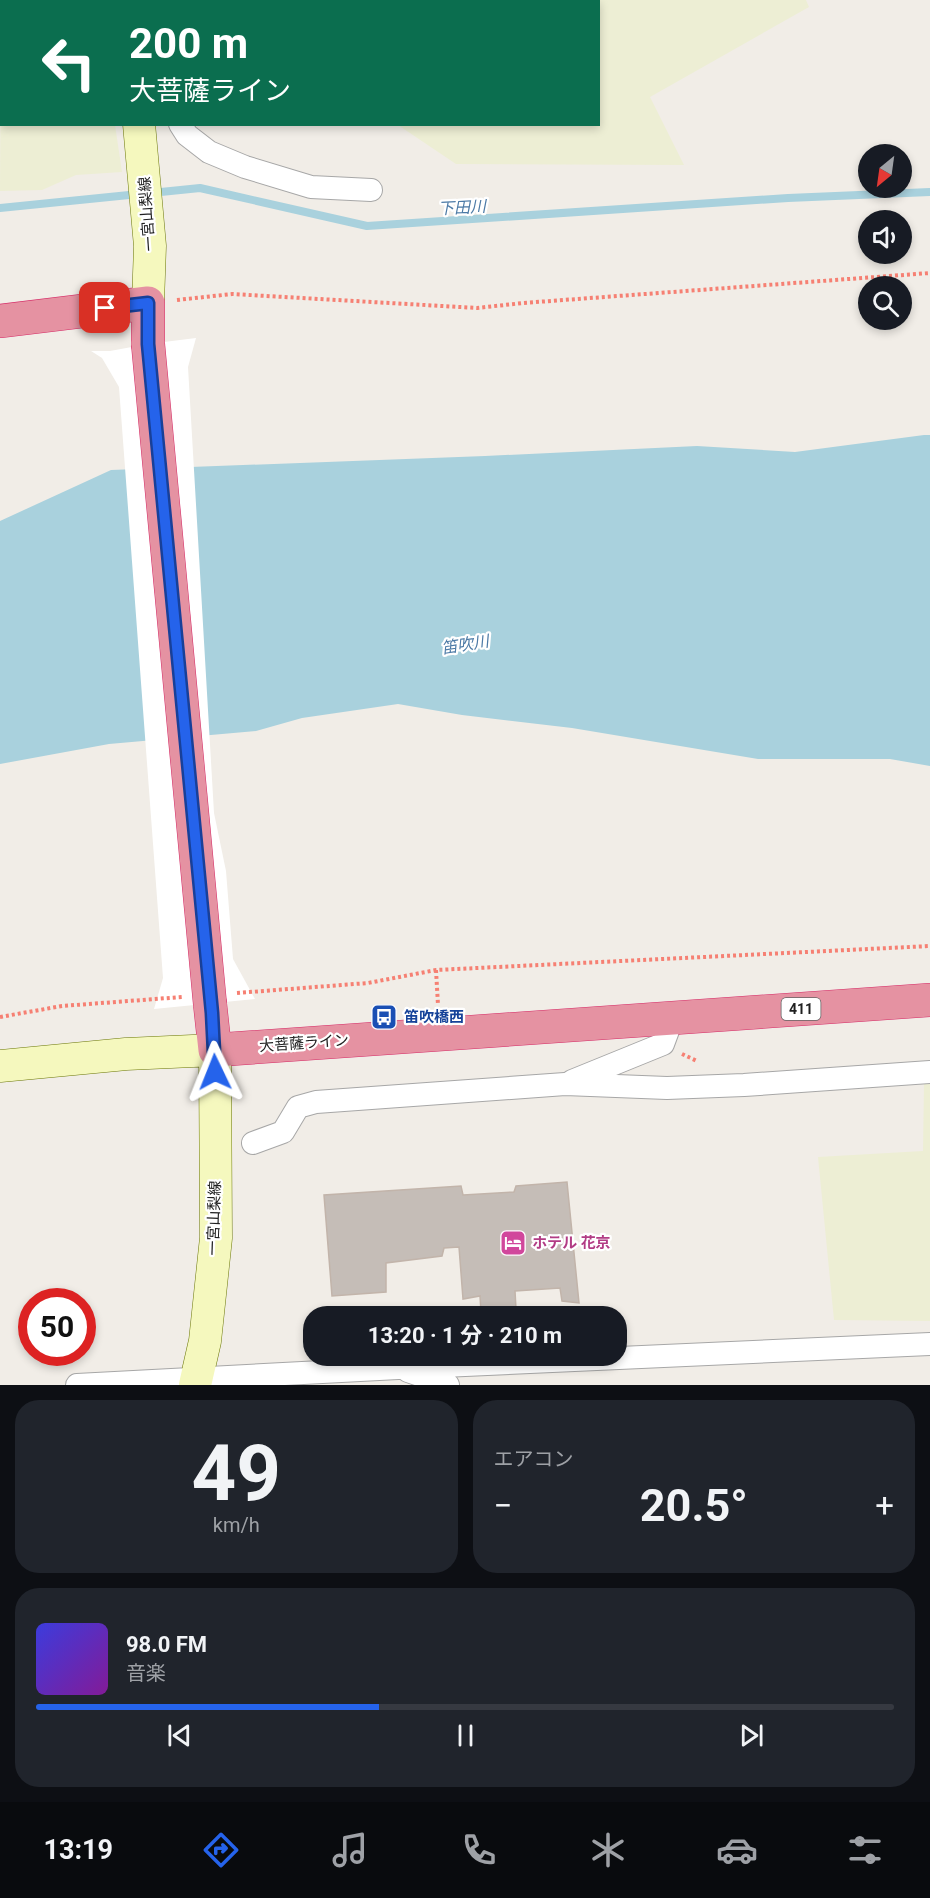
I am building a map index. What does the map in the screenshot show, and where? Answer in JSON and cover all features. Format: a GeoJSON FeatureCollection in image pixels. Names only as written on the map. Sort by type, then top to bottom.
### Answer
{"type":"FeatureCollection","features":[{"type":"Feature","properties":{"kind":"highway"},"geometry":{"type":"LineString","coordinates":[[0,321],[148,303],[148,344],[215,1050]]}},
{"type":"Feature","properties":{"kind":"highway","name":"大菩薩ライン"},"geometry":{"type":"LineString","coordinates":[[215,1050],[930,1000]]}},
{"type":"Feature","properties":{"kind":"main road","name":"一宮山梨線"},"geometry":{"type":"LineString","coordinates":[[139,126],[150,246],[148,303]]}},
{"type":"Feature","properties":{"kind":"main road","name":"一宮山梨線"},"geometry":{"type":"LineString","coordinates":[[196,1382],[205,1341],[216,1238],[215,1050]]}},
{"type":"Feature","properties":{"kind":"main road"},"geometry":{"type":"LineString","coordinates":[[0,1066],[126,1054],[215,1050]]}},
{"type":"Feature","properties":{"kind":"street"},"geometry":{"type":"LineString","coordinates":[[181,126],[187,135],[209,152],[245,167],[311,187],[371,190]]}},
{"type":"Feature","properties":{"kind":"street"},"geometry":{"type":"LineString","coordinates":[[565,1084],[663,1044],[673,1017]]}},
{"type":"Feature","properties":{"kind":"street"},"geometry":{"type":"LineString","coordinates":[[253,1143],[283,1132],[298,1107],[316,1102],[565,1084],[667,1088],[930,1072]]}},
{"type":"Feature","properties":{"kind":"street"},"geometry":{"type":"LineString","coordinates":[[77,1385],[196,1382],[398,1368],[930,1344]]}},
{"type":"Feature","properties":{"kind":"street"},"geometry":{"type":"LineString","coordinates":[[398,1368],[448,1385]]}},
{"type":"Feature","properties":{"kind":"path"},"geometry":{"type":"LineString","coordinates":[[148,303],[231,294],[477,308],[930,273]]}},
{"type":"Feature","properties":{"kind":"path"},"geometry":{"type":"LineString","coordinates":[[0,1017],[62,1006],[210,998],[368,983],[436,970],[930,946]]}},
{"type":"Feature","properties":{"kind":"path"},"geometry":{"type":"LineString","coordinates":[[436,970],[439,1015]]}},
{"type":"Feature","properties":{"kind":"green space"},"geometry":{"type":"Polygon","coordinates":[[[600,0],[806,0],[809,7],[650,97],[684,165],[456,164],[399,126],[600,126],[600,0]]]}},
{"type":"Feature","properties":{"kind":"green space"},"geometry":{"type":"Polygon","coordinates":[[[0,126],[115,126],[122,172],[76,175],[42,190],[0,191],[0,126]]]}},
{"type":"Feature","properties":{"kind":"green space"},"geometry":{"type":"Polygon","coordinates":[[[924,1083],[930,1083],[930,1321],[834,1320],[818,1157],[923,1151],[924,1083]]]}},
{"type":"Feature","properties":{"kind":"water","name":"笛吹川"},"geometry":{"type":"Polygon","coordinates":[[[930,435],[930,766],[890,759],[758,759],[572,728],[462,715],[398,704],[302,718],[256,731],[109,744],[0,764],[0,521],[111,470],[697,446],[795,452],[930,435]]]}},
{"type":"Feature","properties":{"kind":"pier"},"geometry":{"type":"Polygon","coordinates":[[[196,338],[188,367],[214,813],[226,871],[233,959],[255,999],[154,1009],[163,978],[119,387],[102,358],[91,351],[110,351],[196,338]]]}},
{"type":"Feature","properties":{"kind":"building"},"geometry":{"type":"Polygon","coordinates":[[[567,1182],[579,1303],[562,1301],[560,1288],[515,1291],[516,1306],[481,1306],[480,1296],[463,1299],[459,1247],[444,1248],[442,1256],[386,1263],[386,1292],[332,1296],[324,1195],[461,1186],[463,1195],[514,1192],[516,1186],[567,1182]]]}},
{"type":"Feature","properties":{"kind":"waterway","name":"下田川"},"geometry":{"type":"LineString","coordinates":[[151,193],[200,188],[367,226],[788,198],[930,192]]}},
{"type":"Feature","properties":{"kind":"waterway","name":"下田川"},"geometry":{"type":"LineString","coordinates":[[0,208],[139,194]]}},
{"type":"Feature","properties":{"kind":"place","name":"笛吹橋西"},"geometry":{"type":"Point","coordinates":[384,1017]}},
{"type":"Feature","properties":{"kind":"place","name":"ホテル 花京"},"geometry":{"type":"Point","coordinates":[513,1243]}},
{"type":"Feature","properties":{"kind":"route"},"geometry":{"type":"LineString","coordinates":[[105,308],[148,303],[148,344],[212,1013],[215,1072]]}}]}
